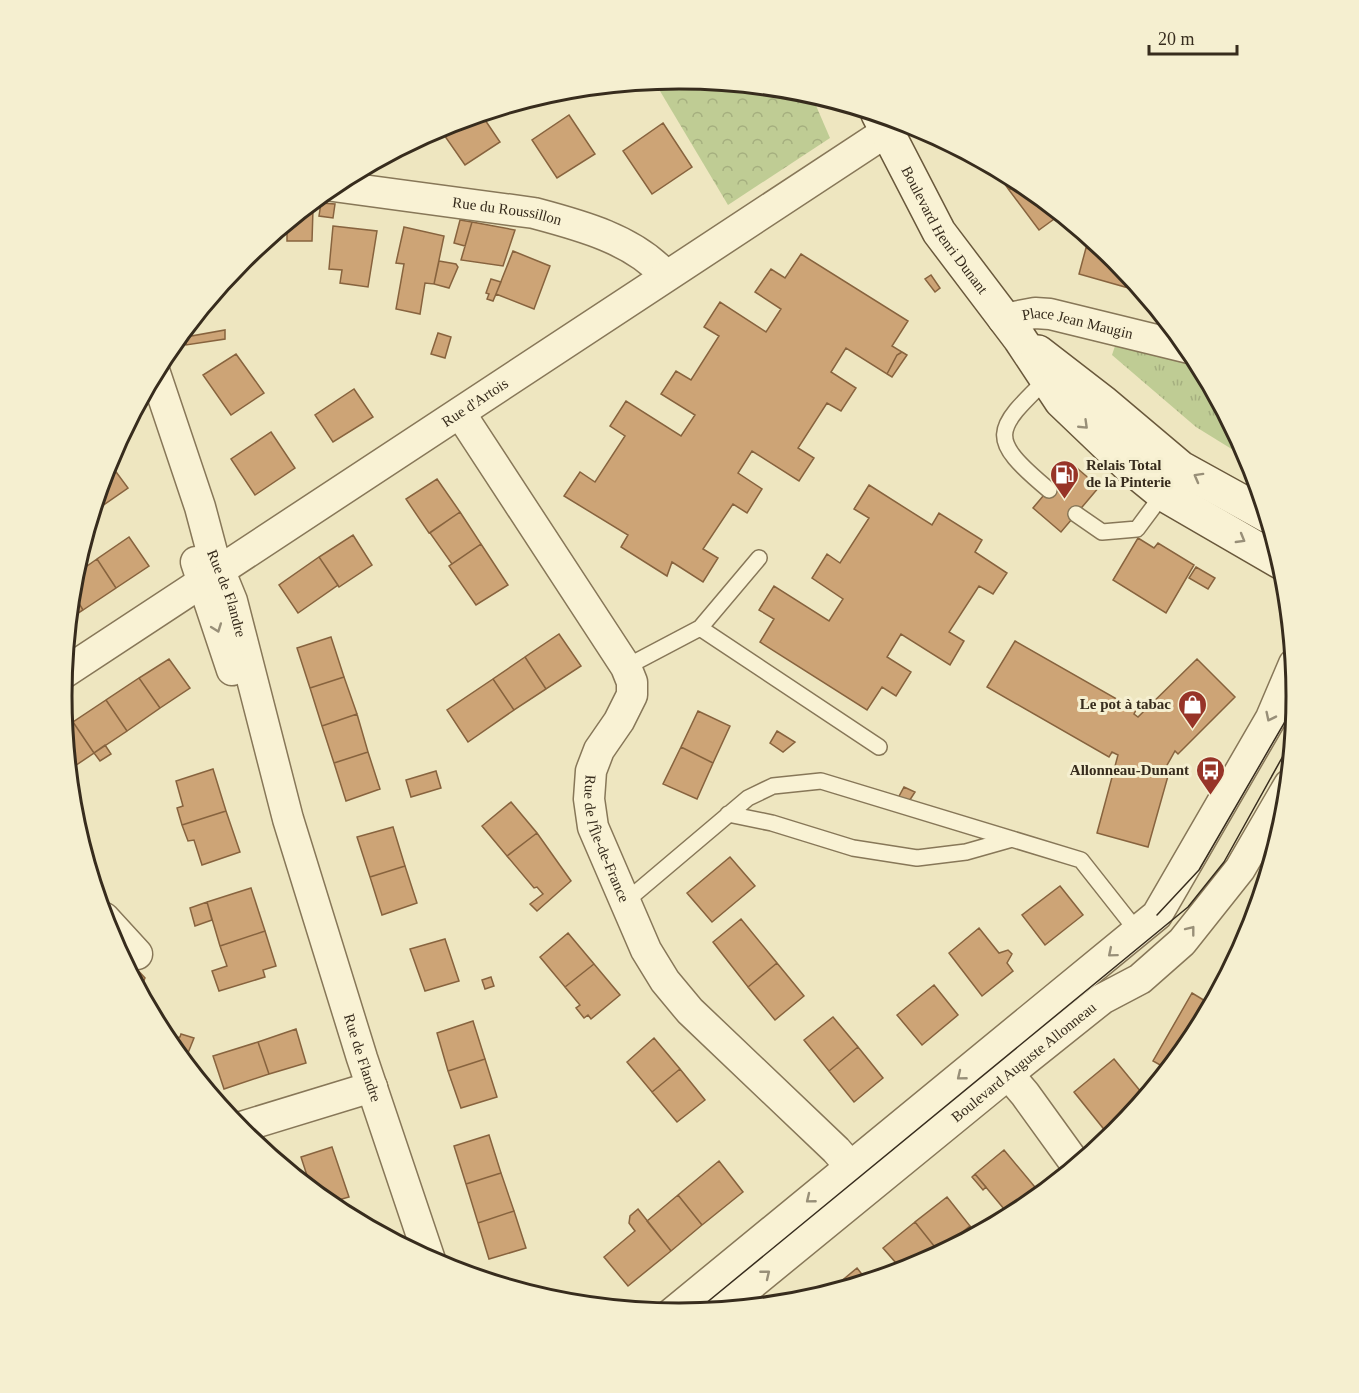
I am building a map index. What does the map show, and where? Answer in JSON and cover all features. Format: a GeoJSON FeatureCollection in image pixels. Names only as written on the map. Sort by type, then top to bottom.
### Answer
{"type":"FeatureCollection","features":[{"type":"Feature","properties":{"kind":"street","name":"Rue d'Artois"},"geometry":{"type":"LineString","coordinates":[[73,667],[460,413],[665,275],[881,123]]}},
{"type":"Feature","properties":{"kind":"street","name":"Boulevard Henri Dunant"},"geometry":{"type":"LineString","coordinates":[[882,124],[939,232],[1012,329],[1052,374],[1085,426],[1163,494],[1270,557]]}},
{"type":"Feature","properties":{"kind":"street","name":"Rue du Roussillon"},"geometry":{"type":"LineString","coordinates":[[347,188],[534,213],[565,221],[632,248],[651,261],[665,275]]}},
{"type":"Feature","properties":{"kind":"street","name":"Place Jean Maugin"},"geometry":{"type":"LineString","coordinates":[[1012,329],[1035,313],[1050,314],[1174,344]]}},
{"type":"Feature","properties":{"kind":"street","name":"Boulevard Henri Dunant"},"geometry":{"type":"LineString","coordinates":[[1052,374],[1181,468],[1258,510]]}},
{"type":"Feature","properties":{"kind":"street","name":"Rue de Flandre"},"geometry":{"type":"LineString","coordinates":[[158,385],[210,575]]}},
{"type":"Feature","properties":{"kind":"street","name":"Rue de Flandre"},"geometry":{"type":"LineString","coordinates":[[148,402],[176,487],[210,575],[235,612],[288,819],[372,1087],[426,1248]]}},
{"type":"Feature","properties":{"kind":"street","name":"Rue de l'Île-de-France"},"geometry":{"type":"LineString","coordinates":[[460,413],[626,667],[632,682],[632,695],[619,721],[599,750],[591,771],[589,799],[592,828],[646,950],[665,981],[690,1011],[850,1166]]}},
{"type":"Feature","properties":{"kind":"street"},"geometry":{"type":"LineString","coordinates":[[683,1304],[1147,923],[1270,718],[1287,681]]}},
{"type":"Feature","properties":{"kind":"street","name":"Boulevard Auguste Allonneau"},"geometry":{"type":"LineString","coordinates":[[730,1302],[1102,999],[1140,979],[1182,942],[1240,869],[1277,806]]}},
{"type":"Feature","properties":{"kind":"street"},"geometry":{"type":"LineString","coordinates":[[122,938],[137,954]]}},
{"type":"Feature","properties":{"kind":"street"},"geometry":{"type":"LineString","coordinates":[[1008,1074],[1072,1159]]}},
{"type":"Feature","properties":{"kind":"street"},"geometry":{"type":"LineString","coordinates":[[249,1125],[372,1087]]}},
{"type":"Feature","properties":{"kind":"lane"},"geometry":{"type":"LineString","coordinates":[[1049,490],[1019,464],[1005,448],[1005,432],[1009,418],[1052,374]]}},
{"type":"Feature","properties":{"kind":"lane"},"geometry":{"type":"LineString","coordinates":[[1076,514],[1102,532],[1137,529],[1163,494]]}},
{"type":"Feature","properties":{"kind":"lane"},"geometry":{"type":"LineString","coordinates":[[626,667],[700,627],[759,558]]}},
{"type":"Feature","properties":{"kind":"lane"},"geometry":{"type":"LineString","coordinates":[[700,627],[879,747]]}},
{"type":"Feature","properties":{"kind":"lane"},"geometry":{"type":"LineString","coordinates":[[625,902],[748,798],[773,786],[821,781],[1080,860],[1147,923]]}},
{"type":"Feature","properties":{"kind":"lane"},"geometry":{"type":"LineString","coordinates":[[728,814],[772,823],[853,848],[917,858],[966,852],[1012,839]]}},
{"type":"Feature","properties":{"kind":"green space"},"geometry":{"type":"Polygon","coordinates":[[[659,90],[719,90],[759,94],[816,105],[830,138],[728,205],[659,90]]]}},
{"type":"Feature","properties":{"kind":"green space"},"geometry":{"type":"Polygon","coordinates":[[[1115,346],[1188,363],[1206,393],[1235,451],[1196,427],[1112,355],[1115,346]]]}},
{"type":"Feature","properties":{"kind":"building"},"geometry":{"type":"Polygon","coordinates":[[[569,115],[595,154],[557,178],[532,140],[569,115]]]}},
{"type":"Feature","properties":{"kind":"building"},"geometry":{"type":"Polygon","coordinates":[[[485,121],[500,142],[465,165],[445,136],[485,121]]]}},
{"type":"Feature","properties":{"kind":"building"},"geometry":{"type":"Polygon","coordinates":[[[663,123],[692,167],[652,194],[623,151],[663,123]]]}},
{"type":"Feature","properties":{"kind":"building"},"geometry":{"type":"Polygon","coordinates":[[[1012,188],[1017,191],[1054,219],[1039,230],[1009,190],[1012,188]]]}},
{"type":"Feature","properties":{"kind":"building"},"geometry":{"type":"Polygon","coordinates":[[[326,203],[335,204],[333,218],[319,216],[320,207],[326,203]]]}},
{"type":"Feature","properties":{"kind":"building"},"geometry":{"type":"Polygon","coordinates":[[[313,213],[312,241],[287,241],[287,234],[313,213]]]}},
{"type":"Feature","properties":{"kind":"building"},"geometry":{"type":"Polygon","coordinates":[[[460,220],[472,222],[465,246],[454,243],[460,220]]]}},
{"type":"Feature","properties":{"kind":"building"},"geometry":{"type":"Polygon","coordinates":[[[472,222],[515,230],[503,266],[461,260],[472,222]]]}},
{"type":"Feature","properties":{"kind":"building"},"geometry":{"type":"Polygon","coordinates":[[[333,226],[377,231],[368,287],[340,283],[342,270],[329,269],[333,226]]]}},
{"type":"Feature","properties":{"kind":"building"},"geometry":{"type":"Polygon","coordinates":[[[404,227],[444,236],[434,284],[425,283],[420,314],[396,309],[404,264],[396,263],[404,227]]]}},
{"type":"Feature","properties":{"kind":"building"},"geometry":{"type":"Polygon","coordinates":[[[1086,248],[1109,267],[1126,285],[1125,287],[1079,274],[1086,248]]]}},
{"type":"Feature","properties":{"kind":"building"},"geometry":{"type":"Polygon","coordinates":[[[513,251],[550,266],[534,309],[496,294],[513,251]]]}},
{"type":"Feature","properties":{"kind":"building"},"geometry":{"type":"Polygon","coordinates":[[[801,254],[908,321],[892,346],[902,352],[897,355],[887,374],[846,348],[831,372],[856,388],[841,411],[827,403],[798,448],[814,458],[799,481],[752,451],[738,473],[762,489],[747,513],[733,504],[703,549],[718,558],[703,582],[672,562],[667,576],[621,547],[628,535],[564,496],[580,472],[595,482],[625,436],[610,426],[626,401],[681,436],[695,415],[661,394],[676,371],[691,380],[719,336],[704,327],[720,302],[766,332],[781,309],[755,292],[771,269],[785,278],[801,254]]]}},
{"type":"Feature","properties":{"kind":"building"},"geometry":{"type":"Polygon","coordinates":[[[439,261],[456,264],[458,267],[449,288],[434,284],[439,261]]]}},
{"type":"Feature","properties":{"kind":"building"},"geometry":{"type":"Polygon","coordinates":[[[931,275],[940,288],[935,292],[925,279],[931,275]]]}},
{"type":"Feature","properties":{"kind":"building"},"geometry":{"type":"Polygon","coordinates":[[[491,279],[501,282],[493,301],[487,299],[489,294],[486,293],[491,279]]]}},
{"type":"Feature","properties":{"kind":"building"},"geometry":{"type":"Polygon","coordinates":[[[225,330],[225,339],[186,345],[191,336],[225,330]]]}},
{"type":"Feature","properties":{"kind":"building"},"geometry":{"type":"Polygon","coordinates":[[[438,333],[451,337],[445,358],[431,354],[438,333]]]}},
{"type":"Feature","properties":{"kind":"building"},"geometry":{"type":"Polygon","coordinates":[[[902,352],[907,355],[892,377],[887,374],[897,355],[902,352]]]}},
{"type":"Feature","properties":{"kind":"building"},"geometry":{"type":"Polygon","coordinates":[[[236,354],[264,393],[231,415],[203,375],[236,354]]]}},
{"type":"Feature","properties":{"kind":"building"},"geometry":{"type":"Polygon","coordinates":[[[354,389],[373,417],[333,442],[315,415],[354,389]]]}},
{"type":"Feature","properties":{"kind":"building"},"geometry":{"type":"Polygon","coordinates":[[[271,432],[295,468],[255,495],[231,459],[271,432]]]}},
{"type":"Feature","properties":{"kind":"building","name":"Relais Total de la Pinterie"},"geometry":{"type":"Polygon","coordinates":[[[1071,463],[1099,487],[1061,532],[1033,508],[1071,463]]]}},
{"type":"Feature","properties":{"kind":"building"},"geometry":{"type":"Polygon","coordinates":[[[115,471],[128,488],[103,506],[115,471]]]}},
{"type":"Feature","properties":{"kind":"building"},"geometry":{"type":"Polygon","coordinates":[[[437,479],[460,512],[429,533],[406,499],[437,479]]]}},
{"type":"Feature","properties":{"kind":"building"},"geometry":{"type":"Polygon","coordinates":[[[869,485],[932,525],[939,513],[982,540],[975,552],[1007,573],[993,594],[979,586],[949,632],[964,641],[950,665],[901,634],[887,657],[911,672],[896,696],[882,687],[867,710],[760,642],[774,619],[759,610],[774,586],[829,621],[843,599],[812,578],[827,554],[840,563],[869,518],[854,509],[869,485]]]}},
{"type":"Feature","properties":{"kind":"building"},"geometry":{"type":"Polygon","coordinates":[[[460,512],[481,544],[452,564],[430,533],[460,512]]]}},
{"type":"Feature","properties":{"kind":"building"},"geometry":{"type":"Polygon","coordinates":[[[353,535],[372,565],[339,587],[319,557],[353,535]]]}},
{"type":"Feature","properties":{"kind":"building"},"geometry":{"type":"Polygon","coordinates":[[[129,537],[149,566],[116,588],[97,559],[129,537]]]}},
{"type":"Feature","properties":{"kind":"building"},"geometry":{"type":"Polygon","coordinates":[[[1138,538],[1154,548],[1158,543],[1194,565],[1166,613],[1113,580],[1138,538]]]}},
{"type":"Feature","properties":{"kind":"building"},"geometry":{"type":"Polygon","coordinates":[[[481,544],[508,585],[476,605],[449,566],[481,544]]]}},
{"type":"Feature","properties":{"kind":"building"},"geometry":{"type":"Polygon","coordinates":[[[319,557],[338,585],[298,613],[279,585],[319,557]]]}},
{"type":"Feature","properties":{"kind":"building"},"geometry":{"type":"Polygon","coordinates":[[[97,559],[116,588],[83,610],[79,604],[87,566],[97,559]]]}},
{"type":"Feature","properties":{"kind":"building"},"geometry":{"type":"Polygon","coordinates":[[[1196,567],[1215,578],[1208,589],[1189,578],[1196,567]]]}},
{"type":"Feature","properties":{"kind":"building"},"geometry":{"type":"Polygon","coordinates":[[[559,634],[581,666],[546,689],[525,657],[559,634]]]}},
{"type":"Feature","properties":{"kind":"building"},"geometry":{"type":"Polygon","coordinates":[[[331,637],[344,677],[310,688],[297,648],[331,637]]]}},
{"type":"Feature","properties":{"kind":"building"},"geometry":{"type":"Polygon","coordinates":[[[1015,641],[1136,710],[1134,714],[1138,717],[1197,659],[1235,697],[1178,754],[1175,751],[1166,767],[1170,769],[1148,847],[1097,833],[1118,755],[1112,752],[1109,757],[987,687],[1015,641]]]}},
{"type":"Feature","properties":{"kind":"building"},"geometry":{"type":"Polygon","coordinates":[[[525,657],[546,689],[514,710],[493,679],[525,657]]]}},
{"type":"Feature","properties":{"kind":"building"},"geometry":{"type":"Polygon","coordinates":[[[169,659],[190,688],[160,708],[139,678],[169,659]]]}},
{"type":"Feature","properties":{"kind":"building"},"geometry":{"type":"Polygon","coordinates":[[[344,677],[357,714],[322,726],[310,688],[344,677]]]}},
{"type":"Feature","properties":{"kind":"building"},"geometry":{"type":"Polygon","coordinates":[[[139,678],[160,708],[127,731],[106,700],[139,678]]]}},
{"type":"Feature","properties":{"kind":"building"},"geometry":{"type":"Polygon","coordinates":[[[493,679],[514,710],[468,742],[447,710],[493,679]]]}},
{"type":"Feature","properties":{"kind":"building"},"geometry":{"type":"Polygon","coordinates":[[[106,700],[127,731],[94,753],[73,722],[106,700]]]}},
{"type":"Feature","properties":{"kind":"building"},"geometry":{"type":"Polygon","coordinates":[[[698,711],[730,726],[713,763],[681,747],[698,711]]]}},
{"type":"Feature","properties":{"kind":"building"},"geometry":{"type":"Polygon","coordinates":[[[357,714],[368,752],[334,763],[322,726],[357,714]]]}},
{"type":"Feature","properties":{"kind":"building"},"geometry":{"type":"Polygon","coordinates":[[[73,722],[94,753],[76,765],[73,736],[73,722]]]}},
{"type":"Feature","properties":{"kind":"building"},"geometry":{"type":"Polygon","coordinates":[[[777,731],[795,742],[783,752],[770,743],[777,731]]]}},
{"type":"Feature","properties":{"kind":"building"},"geometry":{"type":"Polygon","coordinates":[[[105,745],[111,754],[100,761],[94,753],[105,745]]]}},
{"type":"Feature","properties":{"kind":"building"},"geometry":{"type":"Polygon","coordinates":[[[681,747],[713,763],[697,799],[663,784],[681,747]]]}},
{"type":"Feature","properties":{"kind":"building"},"geometry":{"type":"Polygon","coordinates":[[[368,752],[380,789],[346,801],[334,763],[368,752]]]}},
{"type":"Feature","properties":{"kind":"building"},"geometry":{"type":"Polygon","coordinates":[[[213,769],[226,811],[182,825],[177,808],[183,806],[176,781],[213,769]]]}},
{"type":"Feature","properties":{"kind":"building"},"geometry":{"type":"Polygon","coordinates":[[[436,771],[441,788],[411,797],[406,780],[436,771]]]}},
{"type":"Feature","properties":{"kind":"building"},"geometry":{"type":"Polygon","coordinates":[[[904,787],[915,792],[908,803],[897,800],[904,787]]]}},
{"type":"Feature","properties":{"kind":"building"},"geometry":{"type":"Polygon","coordinates":[[[511,802],[537,833],[507,856],[482,826],[511,802]]]}},
{"type":"Feature","properties":{"kind":"building"},"geometry":{"type":"Polygon","coordinates":[[[226,811],[240,852],[202,865],[194,840],[188,841],[182,825],[226,811]]]}},
{"type":"Feature","properties":{"kind":"building"},"geometry":{"type":"Polygon","coordinates":[[[393,827],[405,866],[370,877],[357,837],[393,827]]]}},
{"type":"Feature","properties":{"kind":"building"},"geometry":{"type":"Polygon","coordinates":[[[537,833],[571,881],[537,911],[530,904],[543,894],[537,887],[534,888],[507,856],[537,833]]]}},
{"type":"Feature","properties":{"kind":"building"},"geometry":{"type":"Polygon","coordinates":[[[730,857],[755,886],[712,922],[687,893],[730,857]]]}},
{"type":"Feature","properties":{"kind":"building"},"geometry":{"type":"Polygon","coordinates":[[[405,866],[417,903],[382,915],[370,877],[405,866]]]}},
{"type":"Feature","properties":{"kind":"building"},"geometry":{"type":"Polygon","coordinates":[[[1060,886],[1083,915],[1045,945],[1022,915],[1060,886]]]}},
{"type":"Feature","properties":{"kind":"building"},"geometry":{"type":"Polygon","coordinates":[[[251,888],[265,931],[220,946],[207,902],[251,888]]]}},
{"type":"Feature","properties":{"kind":"building"},"geometry":{"type":"Polygon","coordinates":[[[207,902],[212,920],[195,926],[190,908],[207,902]]]}},
{"type":"Feature","properties":{"kind":"building"},"geometry":{"type":"Polygon","coordinates":[[[741,919],[777,963],[748,987],[713,942],[741,919]]]}},
{"type":"Feature","properties":{"kind":"building"},"geometry":{"type":"Polygon","coordinates":[[[979,928],[999,953],[1008,950],[1012,954],[1007,963],[1013,971],[982,996],[949,953],[979,928]]]}},
{"type":"Feature","properties":{"kind":"building"},"geometry":{"type":"Polygon","coordinates":[[[265,931],[276,966],[263,970],[265,977],[219,991],[212,971],[227,966],[220,946],[265,931]]]}},
{"type":"Feature","properties":{"kind":"building"},"geometry":{"type":"Polygon","coordinates":[[[568,933],[594,964],[565,987],[540,957],[568,933]]]}},
{"type":"Feature","properties":{"kind":"building"},"geometry":{"type":"Polygon","coordinates":[[[445,939],[459,981],[425,991],[410,949],[445,939]]]}},
{"type":"Feature","properties":{"kind":"building"},"geometry":{"type":"Polygon","coordinates":[[[777,963],[804,996],[775,1020],[748,987],[777,963]]]}},
{"type":"Feature","properties":{"kind":"building"},"geometry":{"type":"Polygon","coordinates":[[[594,964],[620,995],[591,1019],[588,1015],[584,1018],[576,1008],[580,1005],[565,987],[594,964]]]}},
{"type":"Feature","properties":{"kind":"building"},"geometry":{"type":"Polygon","coordinates":[[[491,977],[494,986],[485,989],[482,980],[491,977]]]}},
{"type":"Feature","properties":{"kind":"building"},"geometry":{"type":"Polygon","coordinates":[[[934,985],[958,1015],[922,1045],[897,1015],[934,985]]]}},
{"type":"Feature","properties":{"kind":"building"},"geometry":{"type":"Polygon","coordinates":[[[1192,993],[1205,1001],[1161,1066],[1153,1061],[1192,993]]]}},
{"type":"Feature","properties":{"kind":"building"},"geometry":{"type":"Polygon","coordinates":[[[833,1017],[858,1047],[829,1071],[804,1040],[833,1017]]]}},
{"type":"Feature","properties":{"kind":"building"},"geometry":{"type":"Polygon","coordinates":[[[473,1021],[485,1059],[448,1071],[437,1033],[473,1021]]]}},
{"type":"Feature","properties":{"kind":"building"},"geometry":{"type":"Polygon","coordinates":[[[296,1029],[306,1063],[269,1074],[258,1042],[296,1029]]]}},
{"type":"Feature","properties":{"kind":"building"},"geometry":{"type":"Polygon","coordinates":[[[181,1034],[194,1038],[188,1053],[177,1038],[181,1034]]]}},
{"type":"Feature","properties":{"kind":"building"},"geometry":{"type":"Polygon","coordinates":[[[654,1038],[680,1069],[652,1092],[627,1062],[654,1038]]]}},
{"type":"Feature","properties":{"kind":"building"},"geometry":{"type":"Polygon","coordinates":[[[258,1042],[269,1074],[224,1089],[213,1056],[258,1042]]]}},
{"type":"Feature","properties":{"kind":"building"},"geometry":{"type":"Polygon","coordinates":[[[858,1047],[883,1078],[854,1102],[829,1071],[858,1047]]]}},
{"type":"Feature","properties":{"kind":"building"},"geometry":{"type":"Polygon","coordinates":[[[485,1059],[497,1097],[461,1108],[448,1071],[485,1059]]]}},
{"type":"Feature","properties":{"kind":"building"},"geometry":{"type":"Polygon","coordinates":[[[1114,1059],[1141,1091],[1105,1130],[1074,1092],[1114,1059]]]}},
{"type":"Feature","properties":{"kind":"building"},"geometry":{"type":"Polygon","coordinates":[[[680,1069],[705,1100],[677,1122],[652,1092],[680,1069]]]}},
{"type":"Feature","properties":{"kind":"building"},"geometry":{"type":"Polygon","coordinates":[[[489,1135],[501,1173],[466,1184],[454,1146],[489,1135]]]}},
{"type":"Feature","properties":{"kind":"building"},"geometry":{"type":"Polygon","coordinates":[[[332,1147],[349,1197],[339,1200],[307,1176],[301,1157],[332,1147]]]}},
{"type":"Feature","properties":{"kind":"building"},"geometry":{"type":"Polygon","coordinates":[[[1004,1150],[1036,1188],[1005,1210],[975,1174],[1004,1150]]]}},
{"type":"Feature","properties":{"kind":"building"},"geometry":{"type":"Polygon","coordinates":[[[719,1161],[743,1192],[702,1225],[678,1195],[719,1161]]]}},
{"type":"Feature","properties":{"kind":"building"},"geometry":{"type":"Polygon","coordinates":[[[501,1173],[514,1211],[478,1223],[466,1184],[501,1173]]]}},
{"type":"Feature","properties":{"kind":"building"},"geometry":{"type":"Polygon","coordinates":[[[975,1174],[986,1187],[983,1190],[972,1177],[975,1174]]]}},
{"type":"Feature","properties":{"kind":"building"},"geometry":{"type":"Polygon","coordinates":[[[678,1195],[702,1225],[671,1251],[647,1221],[678,1195]]]}},
{"type":"Feature","properties":{"kind":"building"},"geometry":{"type":"Polygon","coordinates":[[[947,1197],[970,1226],[956,1237],[935,1247],[915,1222],[947,1197]]]}},
{"type":"Feature","properties":{"kind":"building"},"geometry":{"type":"Polygon","coordinates":[[[638,1209],[671,1251],[628,1286],[604,1257],[635,1231],[629,1223],[630,1216],[638,1209]]]}},
{"type":"Feature","properties":{"kind":"building"},"geometry":{"type":"Polygon","coordinates":[[[514,1211],[526,1248],[489,1259],[478,1223],[514,1211]]]}},
{"type":"Feature","properties":{"kind":"building"},"geometry":{"type":"Polygon","coordinates":[[[915,1222],[935,1247],[897,1264],[883,1248],[915,1222]]]}},
{"type":"Feature","properties":{"kind":"building"},"geometry":{"type":"Polygon","coordinates":[[[970,1226],[972,1229],[956,1237],[970,1226]]]}},
{"type":"Feature","properties":{"kind":"building"},"geometry":{"type":"Polygon","coordinates":[[[857,1268],[863,1276],[840,1282],[857,1268]]]}},
{"type":"Feature","properties":{"kind":"tram line"},"geometry":{"type":"LineString","coordinates":[[1157,915],[1199,870],[1286,719]]}},
{"type":"Feature","properties":{"kind":"tram line"},"geometry":{"type":"LineString","coordinates":[[706,1303],[1188,907],[1224,862],[1284,754]]}},
{"type":"Feature","properties":{"kind":"place","name":"Relais Total de la Pinterie"},"geometry":{"type":"Point","coordinates":[1065,500]}},
{"type":"Feature","properties":{"kind":"place","name":"Le pot à tabac"},"geometry":{"type":"Point","coordinates":[1192,730]}},
{"type":"Feature","properties":{"kind":"place","name":"Allonneau-Dunant"},"geometry":{"type":"Point","coordinates":[1210,796]}}]}
